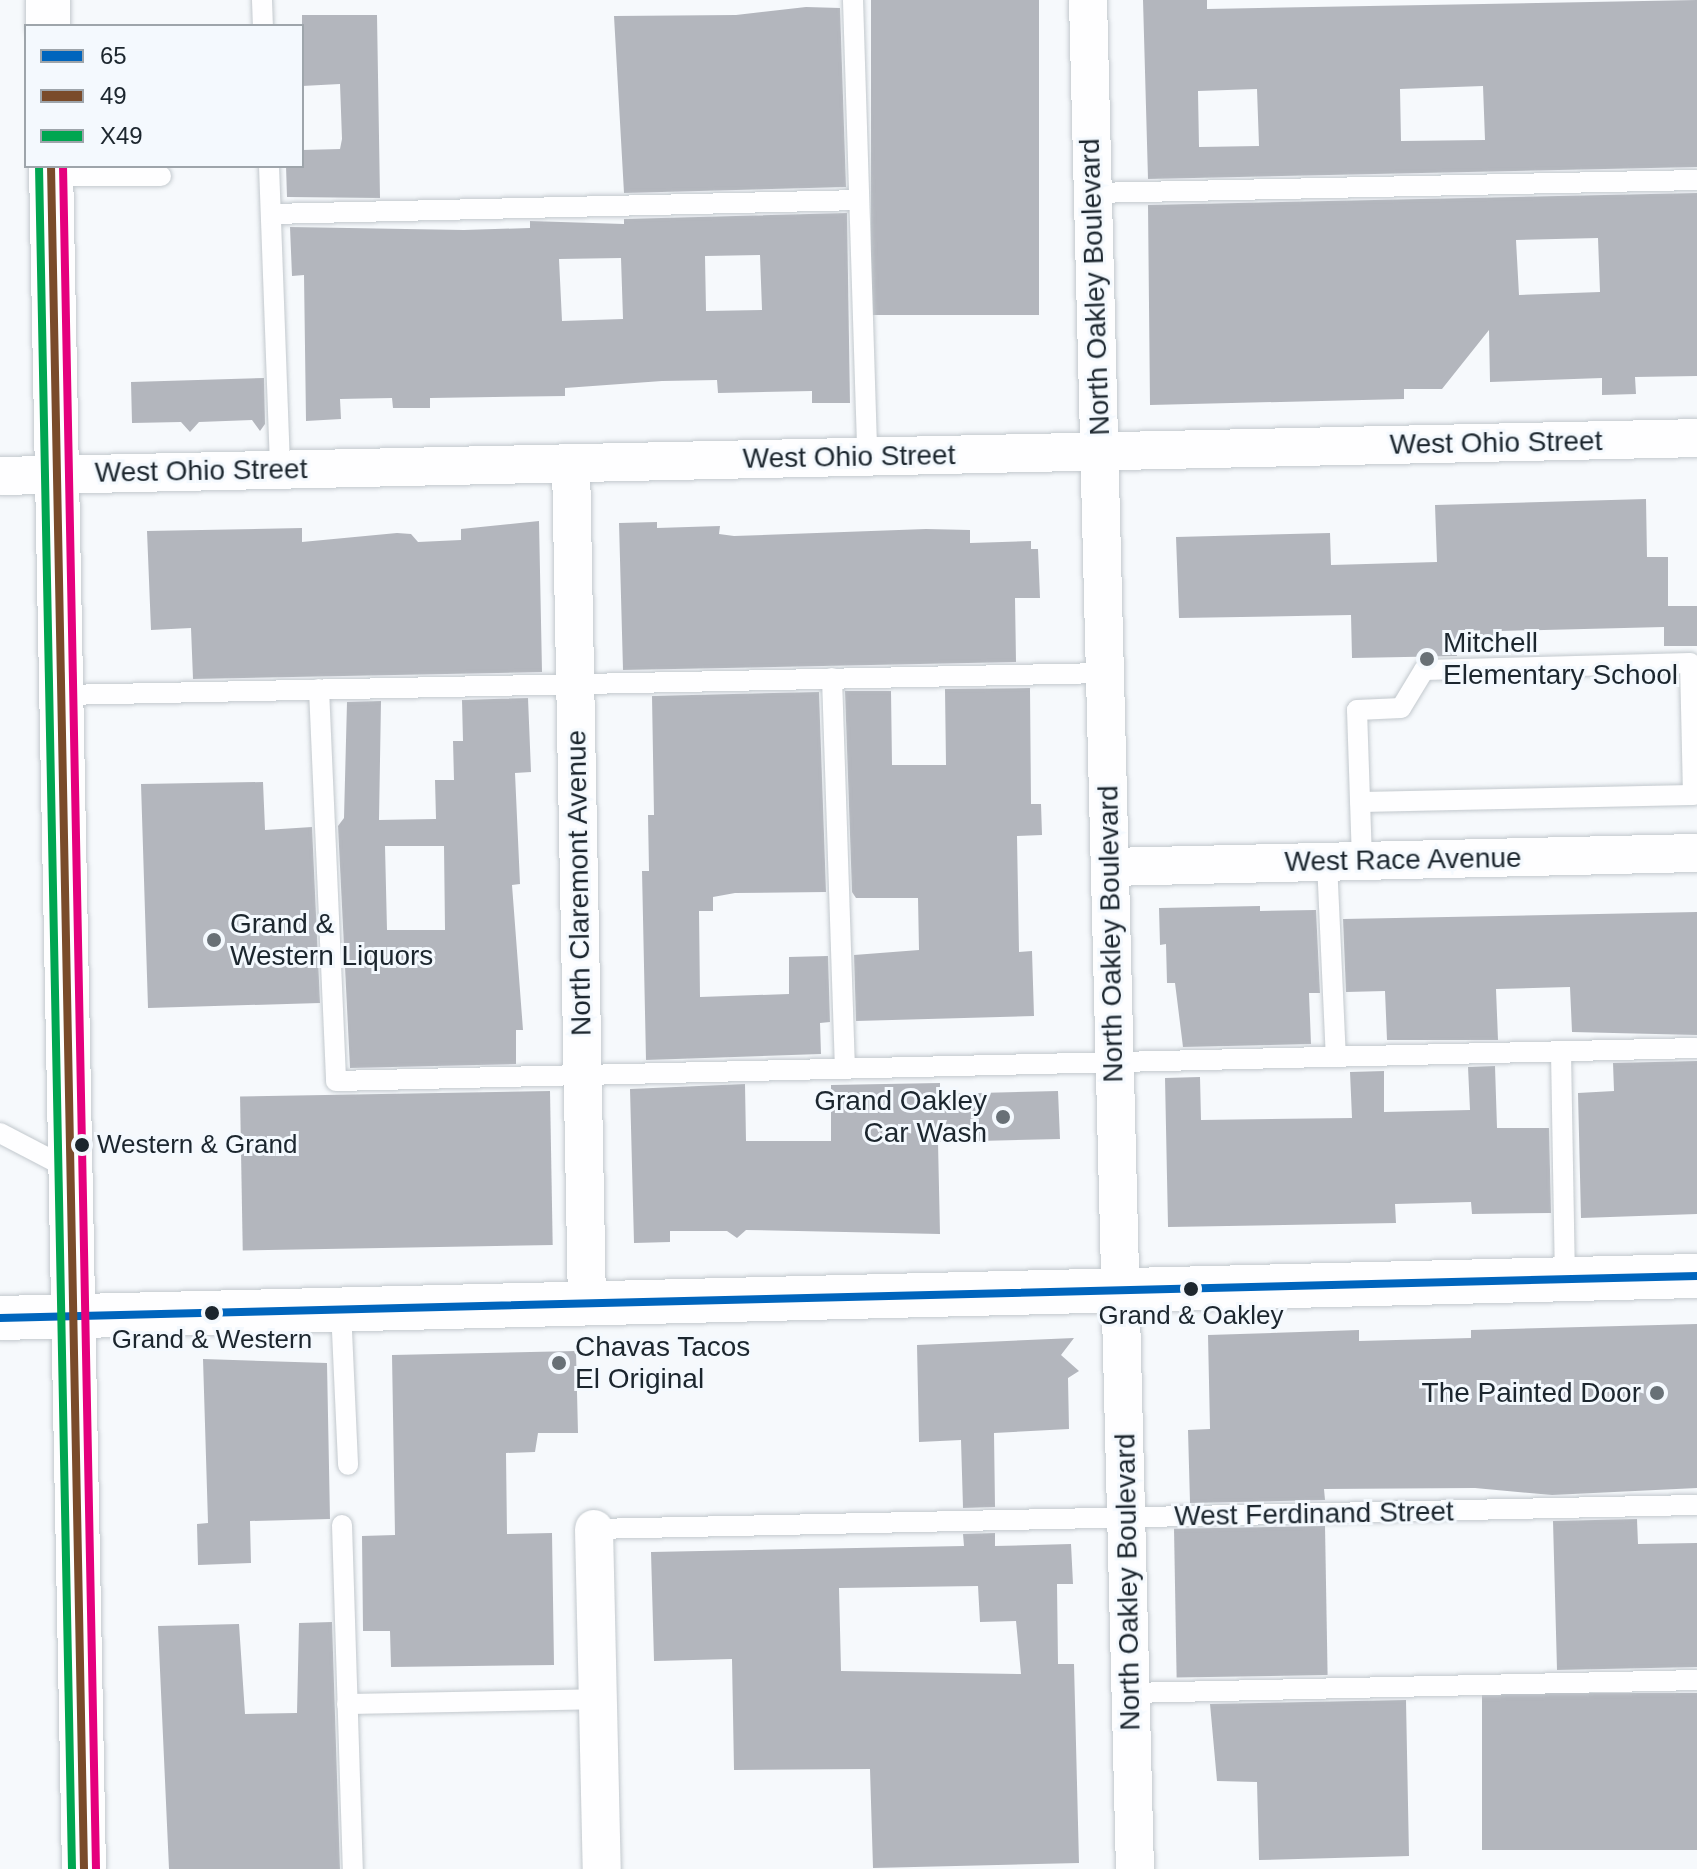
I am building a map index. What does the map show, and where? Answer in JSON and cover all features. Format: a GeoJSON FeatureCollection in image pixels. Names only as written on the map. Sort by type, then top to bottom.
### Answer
{"type":"FeatureCollection","features":[{"type":"Feature","properties":{"kind":"main road"},"geometry":{"type":"LineString","coordinates":[[48,0],[48,24]]}},
{"type":"Feature","properties":{"kind":"main road"},"geometry":{"type":"LineString","coordinates":[[52,171],[77,1317],[84,1869]]}},
{"type":"Feature","properties":{"kind":"main road"},"geometry":{"type":"LineString","coordinates":[[0,1318],[1697,1276]]}},
{"type":"Feature","properties":{"kind":"street","name":"North Oakley Boulevard"},"geometry":{"type":"LineString","coordinates":[[1088,0],[1135,1869]]}},
{"type":"Feature","properties":{"kind":"street","name":"West Ohio Street"},"geometry":{"type":"LineString","coordinates":[[0,476],[1697,438]]}},
{"type":"Feature","properties":{"kind":"street","name":"North Claremont Avenue"},"geometry":{"type":"LineString","coordinates":[[571,463],[587,1302]]}},
{"type":"Feature","properties":{"kind":"street","name":"West Race Avenue"},"geometry":{"type":"LineString","coordinates":[[1110,867],[1697,853]]}},
{"type":"Feature","properties":{"kind":"street"},"geometry":{"type":"LineString","coordinates":[[594,1529],[602,1869]]}},
{"type":"Feature","properties":{"kind":"lane"},"geometry":{"type":"LineString","coordinates":[[262,0],[263,24]]}},
{"type":"Feature","properties":{"kind":"lane"},"geometry":{"type":"LineString","coordinates":[[853,0],[867,456]]}},
{"type":"Feature","properties":{"kind":"lane"},"geometry":{"type":"LineString","coordinates":[[269,168],[280,470]]}},
{"type":"Feature","properties":{"kind":"lane"},"geometry":{"type":"LineString","coordinates":[[52,171],[161,176]]}},
{"type":"Feature","properties":{"kind":"lane"},"geometry":{"type":"LineString","coordinates":[[1092,193],[1697,180]]}},
{"type":"Feature","properties":{"kind":"lane"},"geometry":{"type":"LineString","coordinates":[[271,214],[859,200]]}},
{"type":"Feature","properties":{"kind":"lane"},"geometry":{"type":"LineString","coordinates":[[1336,1057],[1345,861],[1360,802],[1357,710],[1401,708],[1424,670],[1690,663],[1693,795],[1360,802]]}},
{"type":"Feature","properties":{"kind":"lane"},"geometry":{"type":"LineString","coordinates":[[63,695],[1105,673]]}},
{"type":"Feature","properties":{"kind":"lane"},"geometry":{"type":"LineString","coordinates":[[832,678],[845,1069]]}},
{"type":"Feature","properties":{"kind":"lane"},"geometry":{"type":"LineString","coordinates":[[319,689],[336,1081],[1697,1048]]}},
{"type":"Feature","properties":{"kind":"lane"},"geometry":{"type":"LineString","coordinates":[[1561,1052],[1565,1279]]}},
{"type":"Feature","properties":{"kind":"lane"},"geometry":{"type":"LineString","coordinates":[[0,1133],[74,1171]]}},
{"type":"Feature","properties":{"kind":"lane"},"geometry":{"type":"LineString","coordinates":[[341,1309],[348,1465]]}},
{"type":"Feature","properties":{"kind":"lane","name":"West Ferdinand Street"},"geometry":{"type":"LineString","coordinates":[[594,1529],[1697,1505]]}},
{"type":"Feature","properties":{"kind":"lane"},"geometry":{"type":"LineString","coordinates":[[342,1525],[353,1869]]}},
{"type":"Feature","properties":{"kind":"lane"},"geometry":{"type":"LineString","coordinates":[[1130,1693],[1697,1680]]}},
{"type":"Feature","properties":{"kind":"lane"},"geometry":{"type":"LineString","coordinates":[[347,1704],[598,1699]]}},
{"type":"Feature","properties":{"kind":"building"},"geometry":{"type":"Polygon","coordinates":[[[871,0],[1039,0],[1039,315],[871,315],[871,0]]]}},
{"type":"Feature","properties":{"kind":"building"},"geometry":{"type":"Polygon","coordinates":[[[1143,0],[1207,0],[1207,9],[1697,0],[1697,167],[1148,179],[1143,0]],[[1483,86],[1400,89],[1401,141],[1485,140],[1483,86]],[[1257,89],[1198,91],[1199,147],[1259,146],[1257,89]]]}},
{"type":"Feature","properties":{"kind":"building"},"geometry":{"type":"Polygon","coordinates":[[[806,7],[840,8],[846,187],[624,193],[614,16],[736,15],[806,7]]]}},
{"type":"Feature","properties":{"kind":"building"},"geometry":{"type":"Polygon","coordinates":[[[302,15],[377,15],[380,198],[287,197],[286,168],[304,168],[304,150],[340,149],[342,139],[340,84],[304,86],[302,15]]]}},
{"type":"Feature","properties":{"kind":"building"},"geometry":{"type":"Polygon","coordinates":[[[1697,193],[1697,376],[1635,377],[1636,394],[1602,395],[1602,378],[1490,382],[1489,330],[1442,389],[1404,389],[1404,399],[1150,405],[1148,205],[1697,193]],[[1598,238],[1516,240],[1519,295],[1600,292],[1598,238]]]}},
{"type":"Feature","properties":{"kind":"building"},"geometry":{"type":"Polygon","coordinates":[[[847,213],[850,403],[812,403],[812,391],[718,393],[717,380],[662,381],[565,388],[565,396],[430,398],[430,408],[393,408],[392,398],[340,399],[341,419],[306,421],[304,275],[292,276],[290,227],[464,230],[530,228],[530,221],[624,224],[624,219],[847,213]],[[760,255],[705,256],[706,311],[762,310],[760,255]],[[621,258],[559,259],[562,321],[623,319],[621,258]]]}},
{"type":"Feature","properties":{"kind":"building"},"geometry":{"type":"Polygon","coordinates":[[[264,378],[265,424],[260,431],[252,420],[199,422],[190,432],[181,422],[132,423],[131,382],[264,378]]]}},
{"type":"Feature","properties":{"kind":"building"},"geometry":{"type":"Polygon","coordinates":[[[1646,499],[1647,557],[1668,557],[1668,606],[1697,606],[1697,646],[1664,646],[1664,627],[1500,631],[1501,641],[1456,642],[1457,656],[1352,658],[1351,615],[1179,618],[1176,537],[1330,533],[1331,565],[1437,562],[1435,505],[1646,499]]]}},
{"type":"Feature","properties":{"kind":"building"},"geometry":{"type":"Polygon","coordinates":[[[539,521],[542,672],[193,679],[191,628],[151,630],[147,531],[302,528],[302,542],[397,533],[411,534],[418,542],[461,540],[461,529],[539,521]]]}},
{"type":"Feature","properties":{"kind":"building"},"geometry":{"type":"Polygon","coordinates":[[[657,522],[657,528],[720,526],[719,534],[734,536],[926,529],[970,530],[970,543],[1031,541],[1031,549],[1038,549],[1040,598],[1015,598],[1016,662],[623,670],[619,523],[657,522]]]}},
{"type":"Feature","properties":{"kind":"building"},"geometry":{"type":"Polygon","coordinates":[[[1030,688],[1031,804],[1041,804],[1042,835],[1017,836],[1019,952],[1032,951],[1034,1016],[856,1021],[854,955],[919,950],[918,898],[856,898],[852,892],[845,691],[891,691],[892,765],[946,765],[945,689],[1030,688]]]}},
{"type":"Feature","properties":{"kind":"building"},"geometry":{"type":"Polygon","coordinates":[[[819,692],[826,892],[735,893],[713,897],[713,911],[699,911],[700,997],[789,994],[789,957],[828,956],[830,1022],[820,1023],[821,1054],[646,1060],[642,871],[649,871],[648,815],[654,815],[652,696],[819,692]]]}},
{"type":"Feature","properties":{"kind":"building"},"geometry":{"type":"Polygon","coordinates":[[[528,698],[531,772],[515,773],[520,884],[512,885],[523,1030],[516,1030],[516,1064],[350,1068],[338,826],[344,818],[347,702],[381,701],[379,820],[436,819],[435,780],[454,780],[453,741],[463,741],[462,700],[528,698]],[[385,846],[387,930],[445,930],[444,846],[385,846]]]}},
{"type":"Feature","properties":{"kind":"building"},"geometry":{"type":"Polygon","coordinates":[[[263,782],[265,830],[312,827],[320,1003],[148,1008],[141,784],[263,782]]]}},
{"type":"Feature","properties":{"kind":"building"},"geometry":{"type":"Polygon","coordinates":[[[1260,906],[1260,911],[1316,910],[1320,993],[1309,993],[1311,1044],[1183,1047],[1175,983],[1167,983],[1166,944],[1160,945],[1159,908],[1260,906]]]}},
{"type":"Feature","properties":{"kind":"building"},"geometry":{"type":"Polygon","coordinates":[[[1697,912],[1697,1035],[1572,1032],[1570,987],[1496,989],[1498,1040],[1387,1040],[1385,991],[1346,992],[1343,919],[1697,912]]]}},
{"type":"Feature","properties":{"kind":"building"},"geometry":{"type":"Polygon","coordinates":[[[1697,1061],[1697,1214],[1581,1218],[1578,1093],[1614,1091],[1613,1063],[1697,1061]]]}},
{"type":"Feature","properties":{"kind":"building"},"geometry":{"type":"Polygon","coordinates":[[[1495,1066],[1497,1128],[1549,1128],[1551,1213],[1472,1214],[1471,1202],[1395,1204],[1396,1223],[1168,1227],[1165,1078],[1200,1077],[1201,1120],[1352,1118],[1350,1072],[1384,1071],[1384,1112],[1470,1110],[1468,1067],[1495,1066]]]}},
{"type":"Feature","properties":{"kind":"building"},"geometry":{"type":"Polygon","coordinates":[[[940,1083],[940,1094],[1058,1091],[1060,1139],[938,1142],[940,1234],[746,1230],[737,1238],[727,1231],[670,1231],[670,1242],[634,1243],[630,1089],[745,1084],[746,1141],[831,1141],[831,1085],[940,1083]]]}},
{"type":"Feature","properties":{"kind":"building"},"geometry":{"type":"Polygon","coordinates":[[[550,1091],[553,1245],[243,1250],[240,1096],[550,1091]]]}},
{"type":"Feature","properties":{"kind":"building"},"geometry":{"type":"Polygon","coordinates":[[[1697,1324],[1697,1488],[1552,1495],[1475,1488],[1324,1489],[1325,1500],[1190,1503],[1188,1430],[1210,1429],[1208,1335],[1359,1330],[1359,1341],[1471,1338],[1471,1330],[1697,1324]]]}},
{"type":"Feature","properties":{"kind":"building"},"geometry":{"type":"Polygon","coordinates":[[[1074,1338],[1061,1355],[1079,1371],[1068,1378],[1069,1429],[994,1433],[995,1507],[963,1508],[961,1440],[919,1442],[917,1345],[1074,1338]]]}},
{"type":"Feature","properties":{"kind":"building"},"geometry":{"type":"Polygon","coordinates":[[[576,1351],[578,1433],[538,1433],[535,1452],[506,1453],[507,1534],[552,1533],[554,1665],[391,1667],[390,1631],[363,1631],[362,1536],[395,1535],[392,1355],[576,1351]]]}},
{"type":"Feature","properties":{"kind":"building"},"geometry":{"type":"Polygon","coordinates":[[[203,1359],[327,1363],[330,1519],[250,1521],[251,1563],[198,1565],[197,1524],[208,1523],[203,1359]]]}},
{"type":"Feature","properties":{"kind":"building"},"geometry":{"type":"Polygon","coordinates":[[[1637,1519],[1638,1544],[1697,1543],[1697,1667],[1557,1670],[1553,1521],[1637,1519]]]}},
{"type":"Feature","properties":{"kind":"building"},"geometry":{"type":"Polygon","coordinates":[[[1325,1526],[1328,1675],[1177,1678],[1174,1529],[1325,1526]]]}},
{"type":"Feature","properties":{"kind":"building"},"geometry":{"type":"Polygon","coordinates":[[[995,1533],[995,1546],[1071,1544],[1073,1584],[1057,1584],[1058,1664],[1074,1664],[1079,1863],[873,1868],[870,1769],[734,1770],[732,1659],[654,1661],[651,1552],[964,1546],[963,1534],[995,1533]],[[978,1586],[839,1588],[841,1671],[1021,1674],[1016,1621],[980,1622],[978,1586]]]}},
{"type":"Feature","properties":{"kind":"building"},"geometry":{"type":"Polygon","coordinates":[[[332,1622],[340,1869],[169,1869],[158,1626],[239,1624],[245,1714],[297,1713],[299,1623],[332,1622]]]}},
{"type":"Feature","properties":{"kind":"building"},"geometry":{"type":"Polygon","coordinates":[[[1482,1693],[1697,1693],[1697,1850],[1482,1850],[1482,1693]]]}},
{"type":"Feature","properties":{"kind":"building"},"geometry":{"type":"Polygon","coordinates":[[[1406,1700],[1409,1856],[1259,1860],[1257,1782],[1217,1781],[1210,1704],[1406,1700]]]}},
{"type":"Feature","properties":{"kind":"transit line","name":"X49"},"geometry":{"type":"LineString","coordinates":[[39,168],[72,1869]]}},
{"type":"Feature","properties":{"kind":"transit line","name":"49"},"geometry":{"type":"LineString","coordinates":[[51,168],[84,1869]]}},
{"type":"Feature","properties":{"kind":"transit line"},"geometry":{"type":"LineString","coordinates":[[63,168],[96,1869]]}},
{"type":"Feature","properties":{"kind":"transit line","name":"65"},"geometry":{"type":"LineString","coordinates":[[0,1318],[1697,1276]]}},
{"type":"Feature","properties":{"kind":"place","name":"Mitchell Elementary School"},"geometry":{"type":"Point","coordinates":[1427,659]}},
{"type":"Feature","properties":{"kind":"place","name":"Grand & Western Liquors"},"geometry":{"type":"Point","coordinates":[214,940]}},
{"type":"Feature","properties":{"kind":"place","name":"Grand Oakley Car Wash"},"geometry":{"type":"Point","coordinates":[1003,1117]}},
{"type":"Feature","properties":{"kind":"place","name":"Western & Grand"},"geometry":{"type":"Point","coordinates":[82,1145]}},
{"type":"Feature","properties":{"kind":"place","name":"Grand & Oakley"},"geometry":{"type":"Point","coordinates":[1191,1289]}},
{"type":"Feature","properties":{"kind":"place","name":"Grand & Western"},"geometry":{"type":"Point","coordinates":[212,1313]}},
{"type":"Feature","properties":{"kind":"place","name":"Chavas Tacos El Original"},"geometry":{"type":"Point","coordinates":[559,1363]}},
{"type":"Feature","properties":{"kind":"place","name":"The Painted Door"},"geometry":{"type":"Point","coordinates":[1657,1393]}}]}
